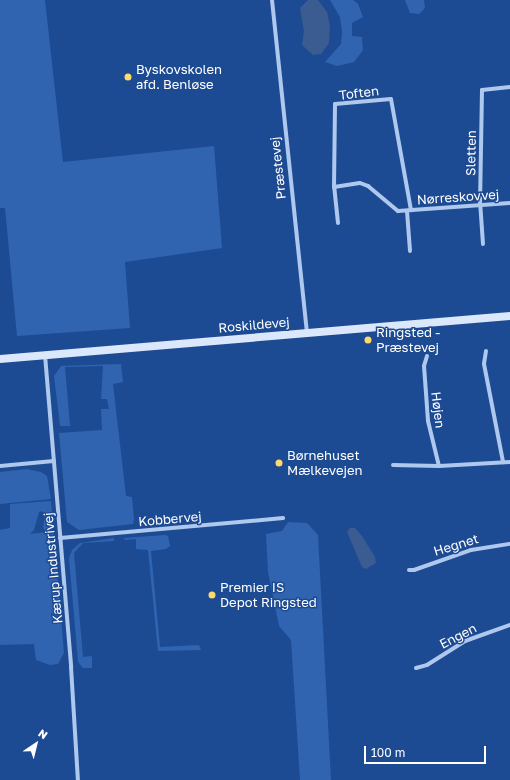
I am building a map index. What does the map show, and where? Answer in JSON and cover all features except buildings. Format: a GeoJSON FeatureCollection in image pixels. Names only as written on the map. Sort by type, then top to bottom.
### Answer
{"type":"FeatureCollection","features":[{"type":"Feature","properties":{"kind":"street","name":"Præstevej"},"geometry":{"type":"LineString","coordinates":[[272,0],[306,333]]}},
{"type":"Feature","properties":{"kind":"street","name":"Sletten"},"geometry":{"type":"LineString","coordinates":[[483,244],[480,205],[482,90],[510,87]]}},
{"type":"Feature","properties":{"kind":"street","name":"Toften"},"geometry":{"type":"LineString","coordinates":[[338,223],[334,187],[335,104],[391,99],[409,211]]}},
{"type":"Feature","properties":{"kind":"street","name":"Nørreskovvej"},"geometry":{"type":"LineString","coordinates":[[334,187],[360,183],[368,186],[398,211],[510,203]]}},
{"type":"Feature","properties":{"kind":"street","name":"Nørreskovvej"},"geometry":{"type":"LineString","coordinates":[[409,211],[410,251]]}},
{"type":"Feature","properties":{"kind":"street","name":"Roskildevej"},"geometry":{"type":"LineString","coordinates":[[0,359],[510,316]]}},
{"type":"Feature","properties":{"kind":"street"},"geometry":{"type":"LineString","coordinates":[[486,351],[484,364],[503,462]]}},
{"type":"Feature","properties":{"kind":"street","name":"Kærup Industrivej"},"geometry":{"type":"LineString","coordinates":[[44,355],[54,460],[78,780]]}},
{"type":"Feature","properties":{"kind":"street","name":"Højen"},"geometry":{"type":"LineString","coordinates":[[427,356],[424,366],[426,402],[439,466]]}},
{"type":"Feature","properties":{"kind":"street"},"geometry":{"type":"LineString","coordinates":[[0,466],[54,460]]}},
{"type":"Feature","properties":{"kind":"street"},"geometry":{"type":"LineString","coordinates":[[393,465],[439,466],[510,462]]}},
{"type":"Feature","properties":{"kind":"street","name":"Kobbervej"},"geometry":{"type":"LineString","coordinates":[[60,538],[283,518]]}},
{"type":"Feature","properties":{"kind":"street","name":"Hegnet"},"geometry":{"type":"LineString","coordinates":[[409,570],[414,570],[471,550],[510,544]]}},
{"type":"Feature","properties":{"kind":"street","name":"Engen"},"geometry":{"type":"LineString","coordinates":[[416,668],[427,665],[464,640],[510,625]]}},
{"type":"Feature","properties":{"kind":"shaded area"},"geometry":{"type":"Polygon","coordinates":[[[0,0],[45,0],[63,162],[214,146],[222,248],[125,262],[130,328],[17,336],[5,208],[0,208],[0,0]]]}},
{"type":"Feature","properties":{"kind":"shaded area"},"geometry":{"type":"Polygon","coordinates":[[[308,0],[318,0],[327,12],[330,26],[329,43],[321,54],[313,55],[302,45],[304,31],[300,8],[308,0]]]}},
{"type":"Feature","properties":{"kind":"shaded area"},"geometry":{"type":"Polygon","coordinates":[[[330,0],[353,0],[358,4],[363,17],[352,23],[352,36],[362,37],[363,50],[354,62],[337,66],[325,62],[341,44],[342,32],[340,17],[330,0]]]}},
{"type":"Feature","properties":{"kind":"shaded area"},"geometry":{"type":"Polygon","coordinates":[[[405,0],[424,0],[425,8],[419,14],[410,13],[405,0]]]}},
{"type":"Feature","properties":{"kind":"shaded area"},"geometry":{"type":"Polygon","coordinates":[[[121,364],[123,382],[113,384],[126,496],[132,497],[133,524],[79,530],[67,522],[59,433],[102,430],[101,409],[109,409],[107,399],[101,399],[103,366],[65,367],[70,426],[60,426],[54,376],[61,366],[121,364]]]}},
{"type":"Feature","properties":{"kind":"shaded area"},"geometry":{"type":"Polygon","coordinates":[[[27,469],[41,472],[47,476],[51,499],[0,504],[0,472],[27,469]]]}},
{"type":"Feature","properties":{"kind":"shaded area"},"geometry":{"type":"Polygon","coordinates":[[[51,501],[64,653],[58,664],[50,665],[36,660],[34,644],[0,645],[0,530],[10,528],[10,504],[51,501]],[[42,511],[39,512],[34,530],[30,534],[47,532],[43,528],[45,514],[42,511]]]}},
{"type":"Feature","properties":{"kind":"shaded area"},"geometry":{"type":"Polygon","coordinates":[[[288,522],[307,523],[318,535],[331,780],[300,780],[291,640],[279,626],[268,572],[266,534],[282,531],[288,522]]]}},
{"type":"Feature","properties":{"kind":"shaded area"},"geometry":{"type":"Polygon","coordinates":[[[350,528],[355,528],[362,536],[375,557],[376,563],[366,569],[362,567],[347,532],[350,528]]]}},
{"type":"Feature","properties":{"kind":"shaded area"},"geometry":{"type":"Polygon","coordinates":[[[168,536],[170,546],[166,549],[151,551],[160,647],[199,645],[201,650],[158,651],[148,550],[136,549],[136,539],[125,540],[124,538],[168,536]]]}},
{"type":"Feature","properties":{"kind":"shaded area"},"geometry":{"type":"Polygon","coordinates":[[[114,538],[114,541],[83,543],[74,553],[83,657],[92,656],[92,668],[83,668],[78,662],[69,558],[72,550],[80,543],[114,538]]]}},
{"type":"Feature","properties":{"kind":"place","name":"Byskovskolen afd. Benløse"},"geometry":{"type":"Point","coordinates":[128,77]}},
{"type":"Feature","properties":{"kind":"place","name":"Ringsted - Præstevej"},"geometry":{"type":"Point","coordinates":[368,340]}},
{"type":"Feature","properties":{"kind":"place","name":"Børnehuset Mælkevejen"},"geometry":{"type":"Point","coordinates":[279,463]}},
{"type":"Feature","properties":{"kind":"place","name":"Premier IS Depot Ringsted"},"geometry":{"type":"Point","coordinates":[212,595]}}]}
